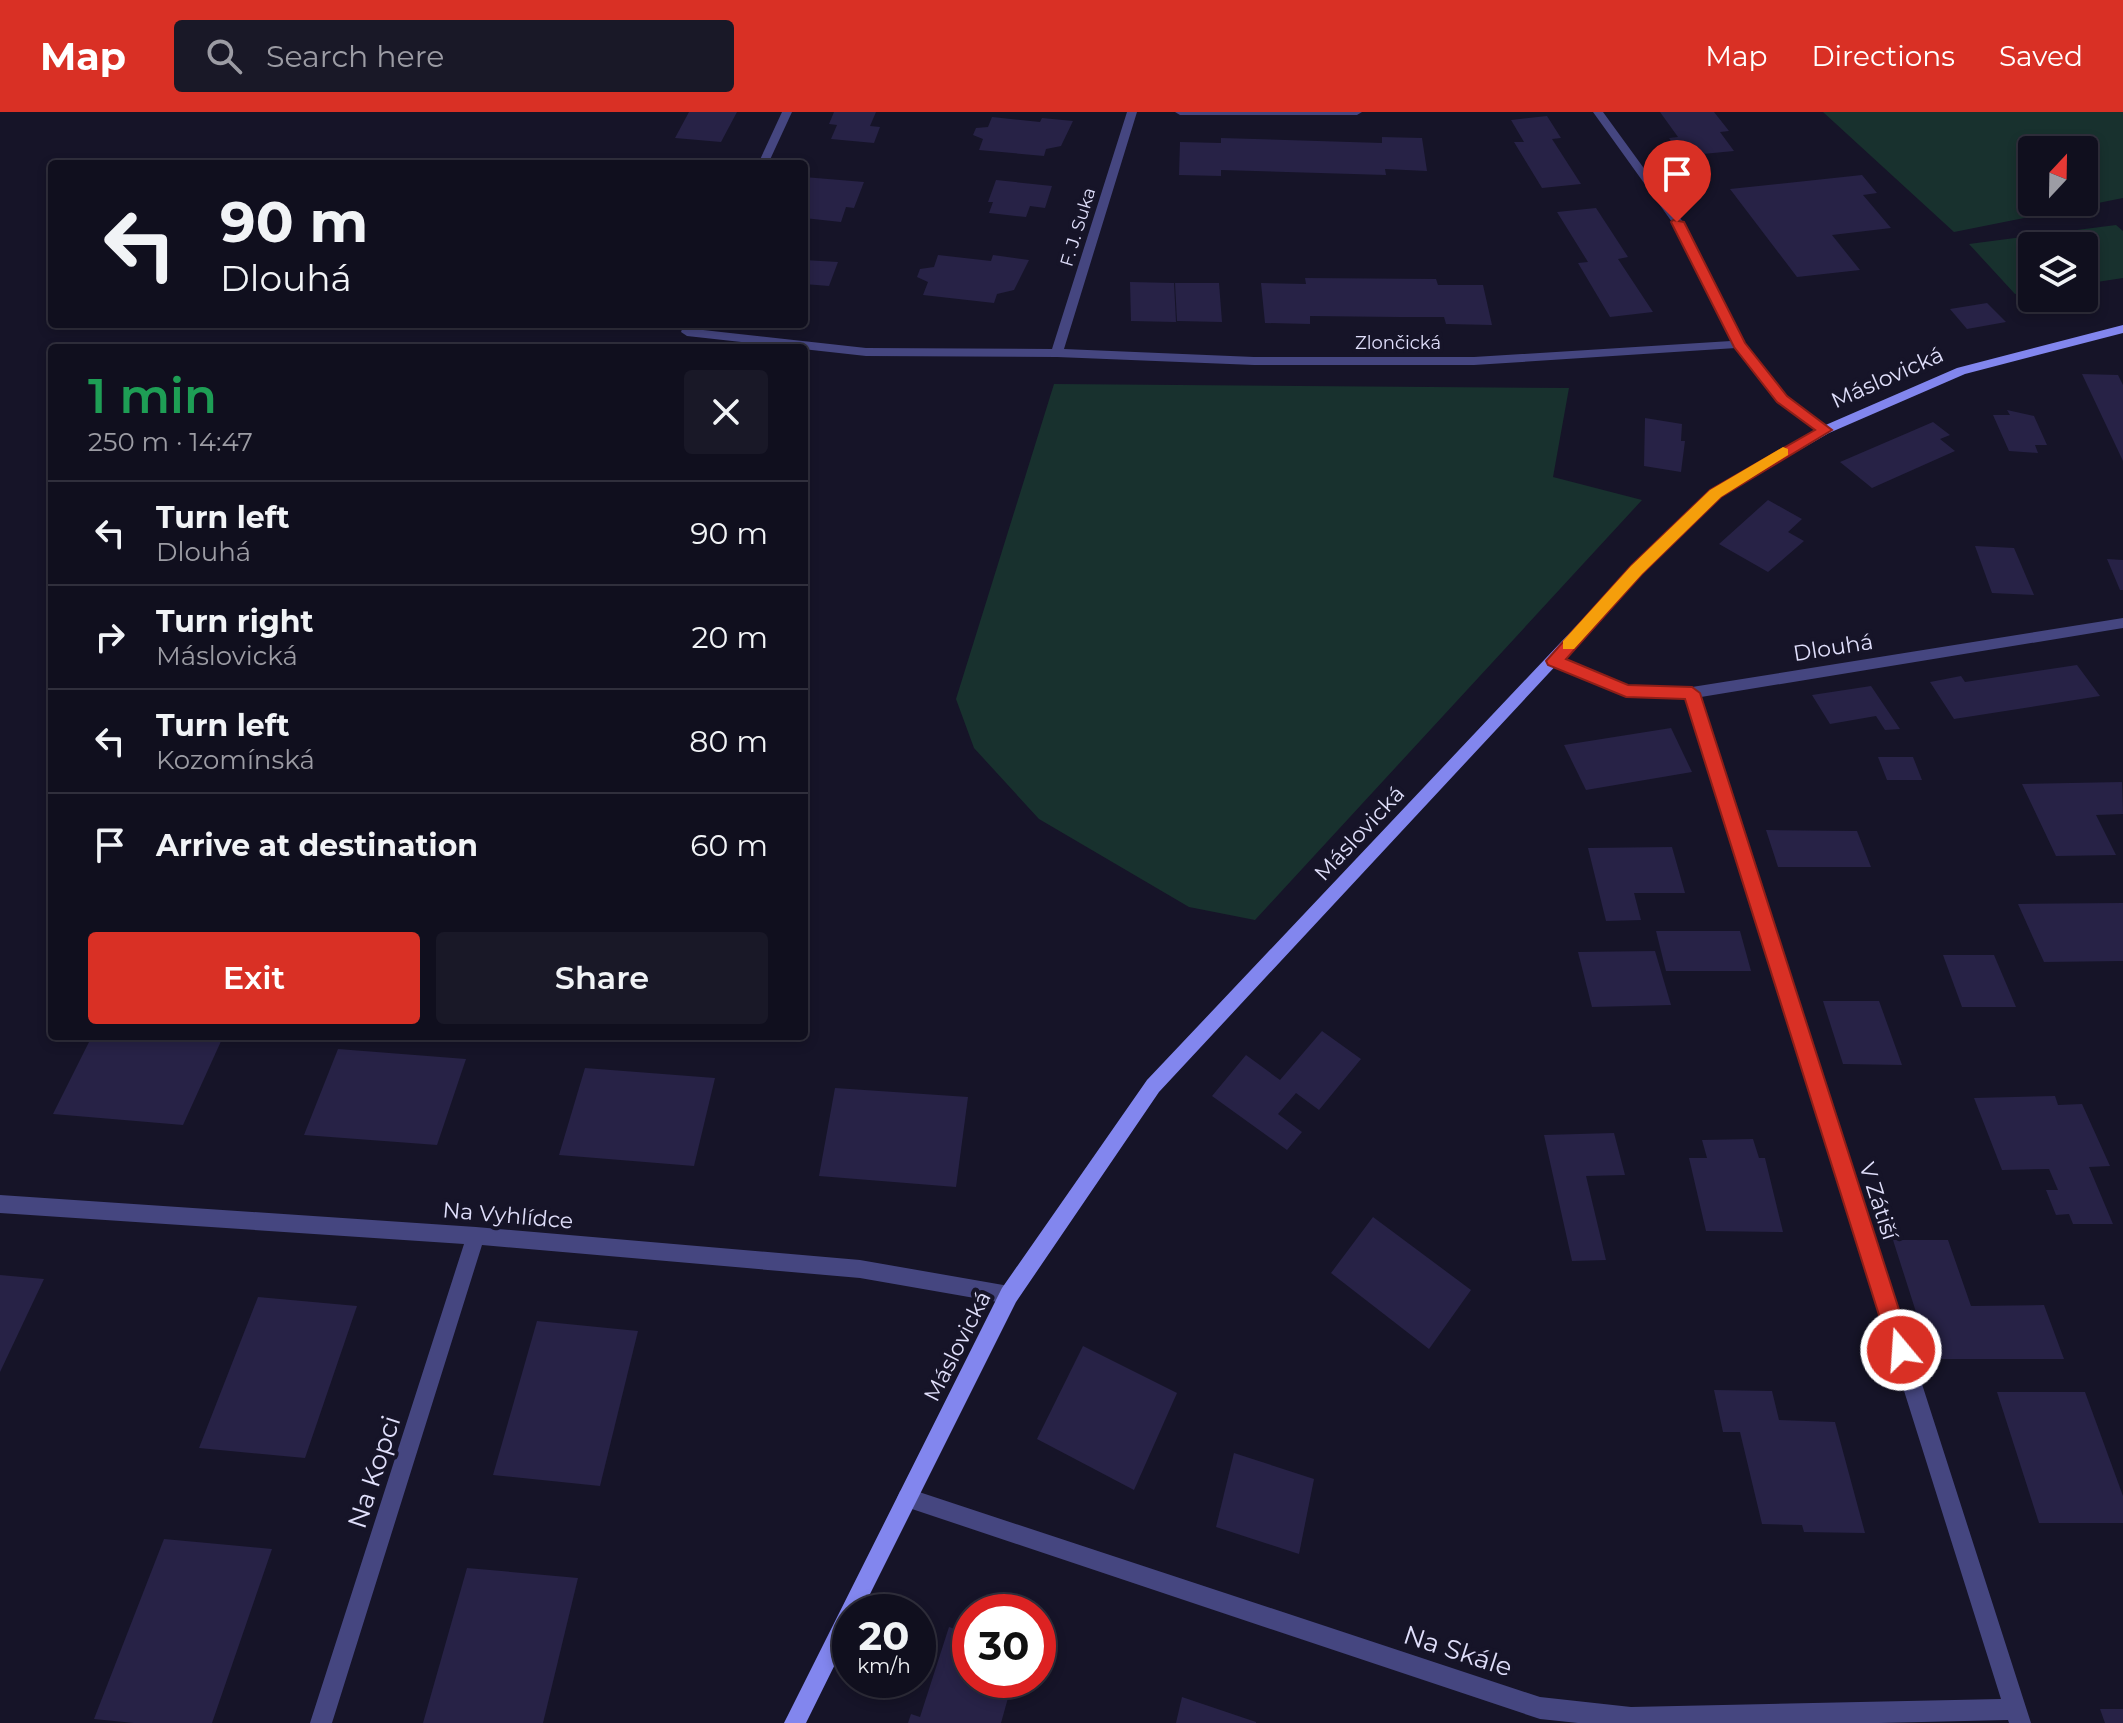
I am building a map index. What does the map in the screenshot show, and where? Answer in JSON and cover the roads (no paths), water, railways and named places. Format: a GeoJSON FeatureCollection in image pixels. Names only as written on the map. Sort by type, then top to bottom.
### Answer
{"type":"FeatureCollection","features":[{"type":"Feature","properties":{"kind":"street"},"geometry":{"type":"LineString","coordinates":[[765,160],[787,112]]}},
{"type":"Feature","properties":{"kind":"street","name":"F. J. Suka"},"geometry":{"type":"LineString","coordinates":[[1057,353],[1132,112]]}},
{"type":"Feature","properties":{"kind":"street"},"geometry":{"type":"LineString","coordinates":[[1180,112],[1357,112]]}},
{"type":"Feature","properties":{"kind":"street"},"geometry":{"type":"LineString","coordinates":[[1598,112],[1677,222],[1739,344],[1782,399],[1825,430]]}},
{"type":"Feature","properties":{"kind":"street","name":"Zlončická"},"geometry":{"type":"LineString","coordinates":[[688,328],[687,332],[794,344]]}},
{"type":"Feature","properties":{"kind":"street","name":"Máslovická"},"geometry":{"type":"LineString","coordinates":[[859,1594],[1009,1295],[1153,1086],[1637,570],[1715,493],[1825,430],[1961,371],[2123,329]]}},
{"type":"Feature","properties":{"kind":"street","name":"Zlončická"},"geometry":{"type":"LineString","coordinates":[[808,346],[866,352],[1057,353],[1254,361],[1474,361],[1739,344]]}},
{"type":"Feature","properties":{"kind":"street"},"geometry":{"type":"LineString","coordinates":[[2119,624],[2123,640]]}},
{"type":"Feature","properties":{"kind":"street","name":"Dlouhá"},"geometry":{"type":"LineString","coordinates":[[1554,661],[1626,691],[1692,693],[2119,624]]}},
{"type":"Feature","properties":{"kind":"street","name":"V Zátiší"},"geometry":{"type":"LineString","coordinates":[[1692,693],[2018,1716]]}},
{"type":"Feature","properties":{"kind":"street","name":"Na Vyhlídce"},"geometry":{"type":"LineString","coordinates":[[0,1204],[476,1236],[860,1269],[1009,1295]]}},
{"type":"Feature","properties":{"kind":"street","name":"Na Kopci"},"geometry":{"type":"LineString","coordinates":[[321,1723],[476,1236]]}},
{"type":"Feature","properties":{"kind":"street","name":"Na Skále"},"geometry":{"type":"LineString","coordinates":[[907,1498],[1540,1708],[1631,1718],[2018,1716]]}},
{"type":"Feature","properties":{"kind":"street","name":"Máslovická"},"geometry":{"type":"LineString","coordinates":[[795,1723],[832,1648]]}}]}
